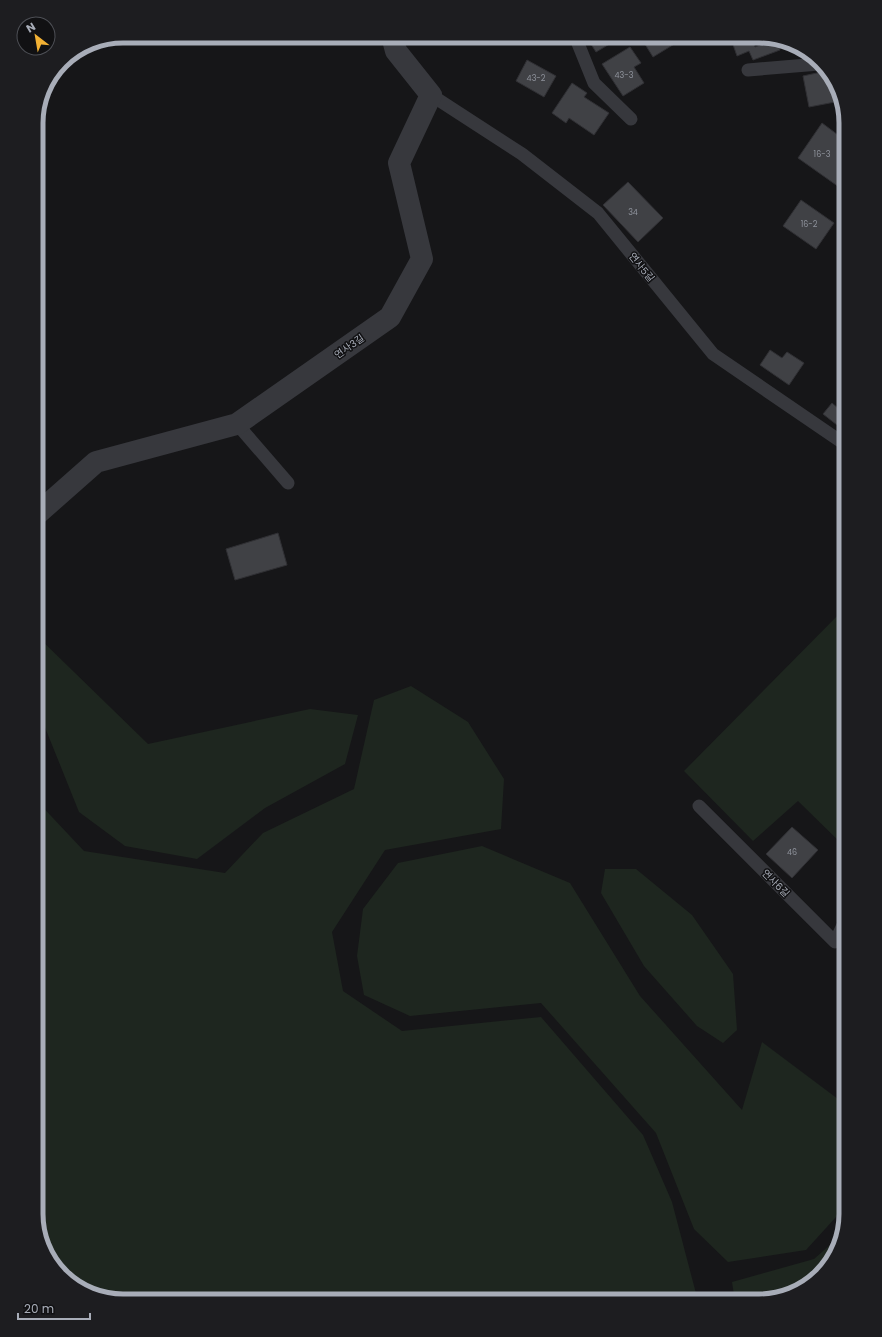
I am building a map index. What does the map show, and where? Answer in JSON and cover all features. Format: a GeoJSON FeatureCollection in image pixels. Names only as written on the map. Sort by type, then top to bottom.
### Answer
{"type":"FeatureCollection","features":[{"type":"Feature","properties":{"kind":"street"},"geometry":{"type":"LineString","coordinates":[[394,43],[396,52],[431,95]]}},
{"type":"Feature","properties":{"kind":"street","name":"연사3길"},"geometry":{"type":"LineString","coordinates":[[43,509],[96,462],[237,424],[390,317],[422,259],[399,163],[431,95]]}},
{"type":"Feature","properties":{"kind":"lane"},"geometry":{"type":"LineString","coordinates":[[578,43],[594,84],[631,118]]}},
{"type":"Feature","properties":{"kind":"lane"},"geometry":{"type":"LineString","coordinates":[[748,70],[814,64]]}},
{"type":"Feature","properties":{"kind":"lane","name":"연사5길"},"geometry":{"type":"LineString","coordinates":[[431,95],[522,154],[598,213],[713,354],[839,440]]}},
{"type":"Feature","properties":{"kind":"lane"},"geometry":{"type":"LineString","coordinates":[[237,424],[288,483]]}},
{"type":"Feature","properties":{"kind":"lane","name":"연사6길"},"geometry":{"type":"LineString","coordinates":[[699,806],[835,942],[839,934]]}},
{"type":"Feature","properties":{"kind":"shaded area"},"geometry":{"type":"Polygon","coordinates":[[[839,614],[839,841],[798,801],[753,841],[684,771],[839,614]]]}},
{"type":"Feature","properties":{"kind":"shaded area"},"geometry":{"type":"Polygon","coordinates":[[[43,642],[148,744],[310,709],[358,715],[345,764],[265,808],[197,859],[125,846],[79,812],[43,722],[43,642]]]}},
{"type":"Feature","properties":{"kind":"shaded area"},"geometry":{"type":"Polygon","coordinates":[[[411,686],[468,722],[504,779],[501,829],[385,850],[332,932],[343,991],[402,1031],[541,1017],[643,1135],[672,1202],[696,1294],[117,1294],[97,1290],[78,1281],[59,1263],[49,1245],[43,1214],[43,807],[84,851],[225,873],[263,833],[354,789],[374,700],[411,686]]]}},
{"type":"Feature","properties":{"kind":"shaded area"},"geometry":{"type":"Polygon","coordinates":[[[482,846],[570,883],[640,996],[742,1110],[762,1042],[839,1100],[839,1214],[806,1250],[728,1262],[694,1229],[656,1133],[541,1003],[410,1016],[364,995],[357,956],[363,909],[398,863],[482,846]]]}},
{"type":"Feature","properties":{"kind":"shaded area"},"geometry":{"type":"Polygon","coordinates":[[[605,869],[636,869],[692,915],[733,974],[737,1030],[723,1043],[697,1026],[644,966],[601,893],[605,869]]]}},
{"type":"Feature","properties":{"kind":"shaded area"},"geometry":{"type":"Polygon","coordinates":[[[834,1241],[823,1263],[816,1271],[808,1278],[790,1288],[770,1293],[734,1294],[732,1282],[814,1259],[834,1241]]]}},
{"type":"Feature","properties":{"kind":"building"},"geometry":{"type":"Polygon","coordinates":[[[590,43],[611,43],[596,52],[590,43]]]}},
{"type":"Feature","properties":{"kind":"building"},"geometry":{"type":"Polygon","coordinates":[[[644,43],[676,43],[653,57],[644,43]]]}},
{"type":"Feature","properties":{"kind":"building"},"geometry":{"type":"Polygon","coordinates":[[[732,43],[754,43],[755,47],[765,43],[778,46],[780,50],[753,60],[749,51],[737,56],[732,43]]]}},
{"type":"Feature","properties":{"kind":"building"},"geometry":{"type":"Polygon","coordinates":[[[630,47],[641,63],[634,67],[644,83],[623,96],[602,64],[630,47]]]}},
{"type":"Feature","properties":{"kind":"building"},"geometry":{"type":"Polygon","coordinates":[[[527,60],[556,76],[544,97],[516,81],[527,60]]]}},
{"type":"Feature","properties":{"kind":"building"},"geometry":{"type":"Polygon","coordinates":[[[821,72],[833,92],[835,102],[809,107],[803,76],[821,72]]]}},
{"type":"Feature","properties":{"kind":"building"},"geometry":{"type":"Polygon","coordinates":[[[572,83],[587,93],[584,97],[609,113],[594,135],[569,118],[566,123],[552,113],[572,83]]]}},
{"type":"Feature","properties":{"kind":"building"},"geometry":{"type":"Polygon","coordinates":[[[822,123],[839,136],[839,187],[798,158],[822,123]]]}},
{"type":"Feature","properties":{"kind":"building"},"geometry":{"type":"Polygon","coordinates":[[[628,182],[663,218],[638,242],[603,205],[628,182]]]}},
{"type":"Feature","properties":{"kind":"building"},"geometry":{"type":"Polygon","coordinates":[[[801,200],[834,223],[816,249],[783,226],[801,200]]]}},
{"type":"Feature","properties":{"kind":"building"},"geometry":{"type":"Polygon","coordinates":[[[770,350],[782,358],[787,352],[804,363],[789,385],[760,365],[770,350]]]}},
{"type":"Feature","properties":{"kind":"building"},"geometry":{"type":"Polygon","coordinates":[[[832,403],[839,409],[839,427],[823,414],[832,403]]]}},
{"type":"Feature","properties":{"kind":"building"},"geometry":{"type":"Polygon","coordinates":[[[278,533],[287,565],[235,580],[226,549],[278,533]]]}},
{"type":"Feature","properties":{"kind":"building"},"geometry":{"type":"Polygon","coordinates":[[[792,827],[818,850],[792,878],[766,854],[792,827]]]}}]}
